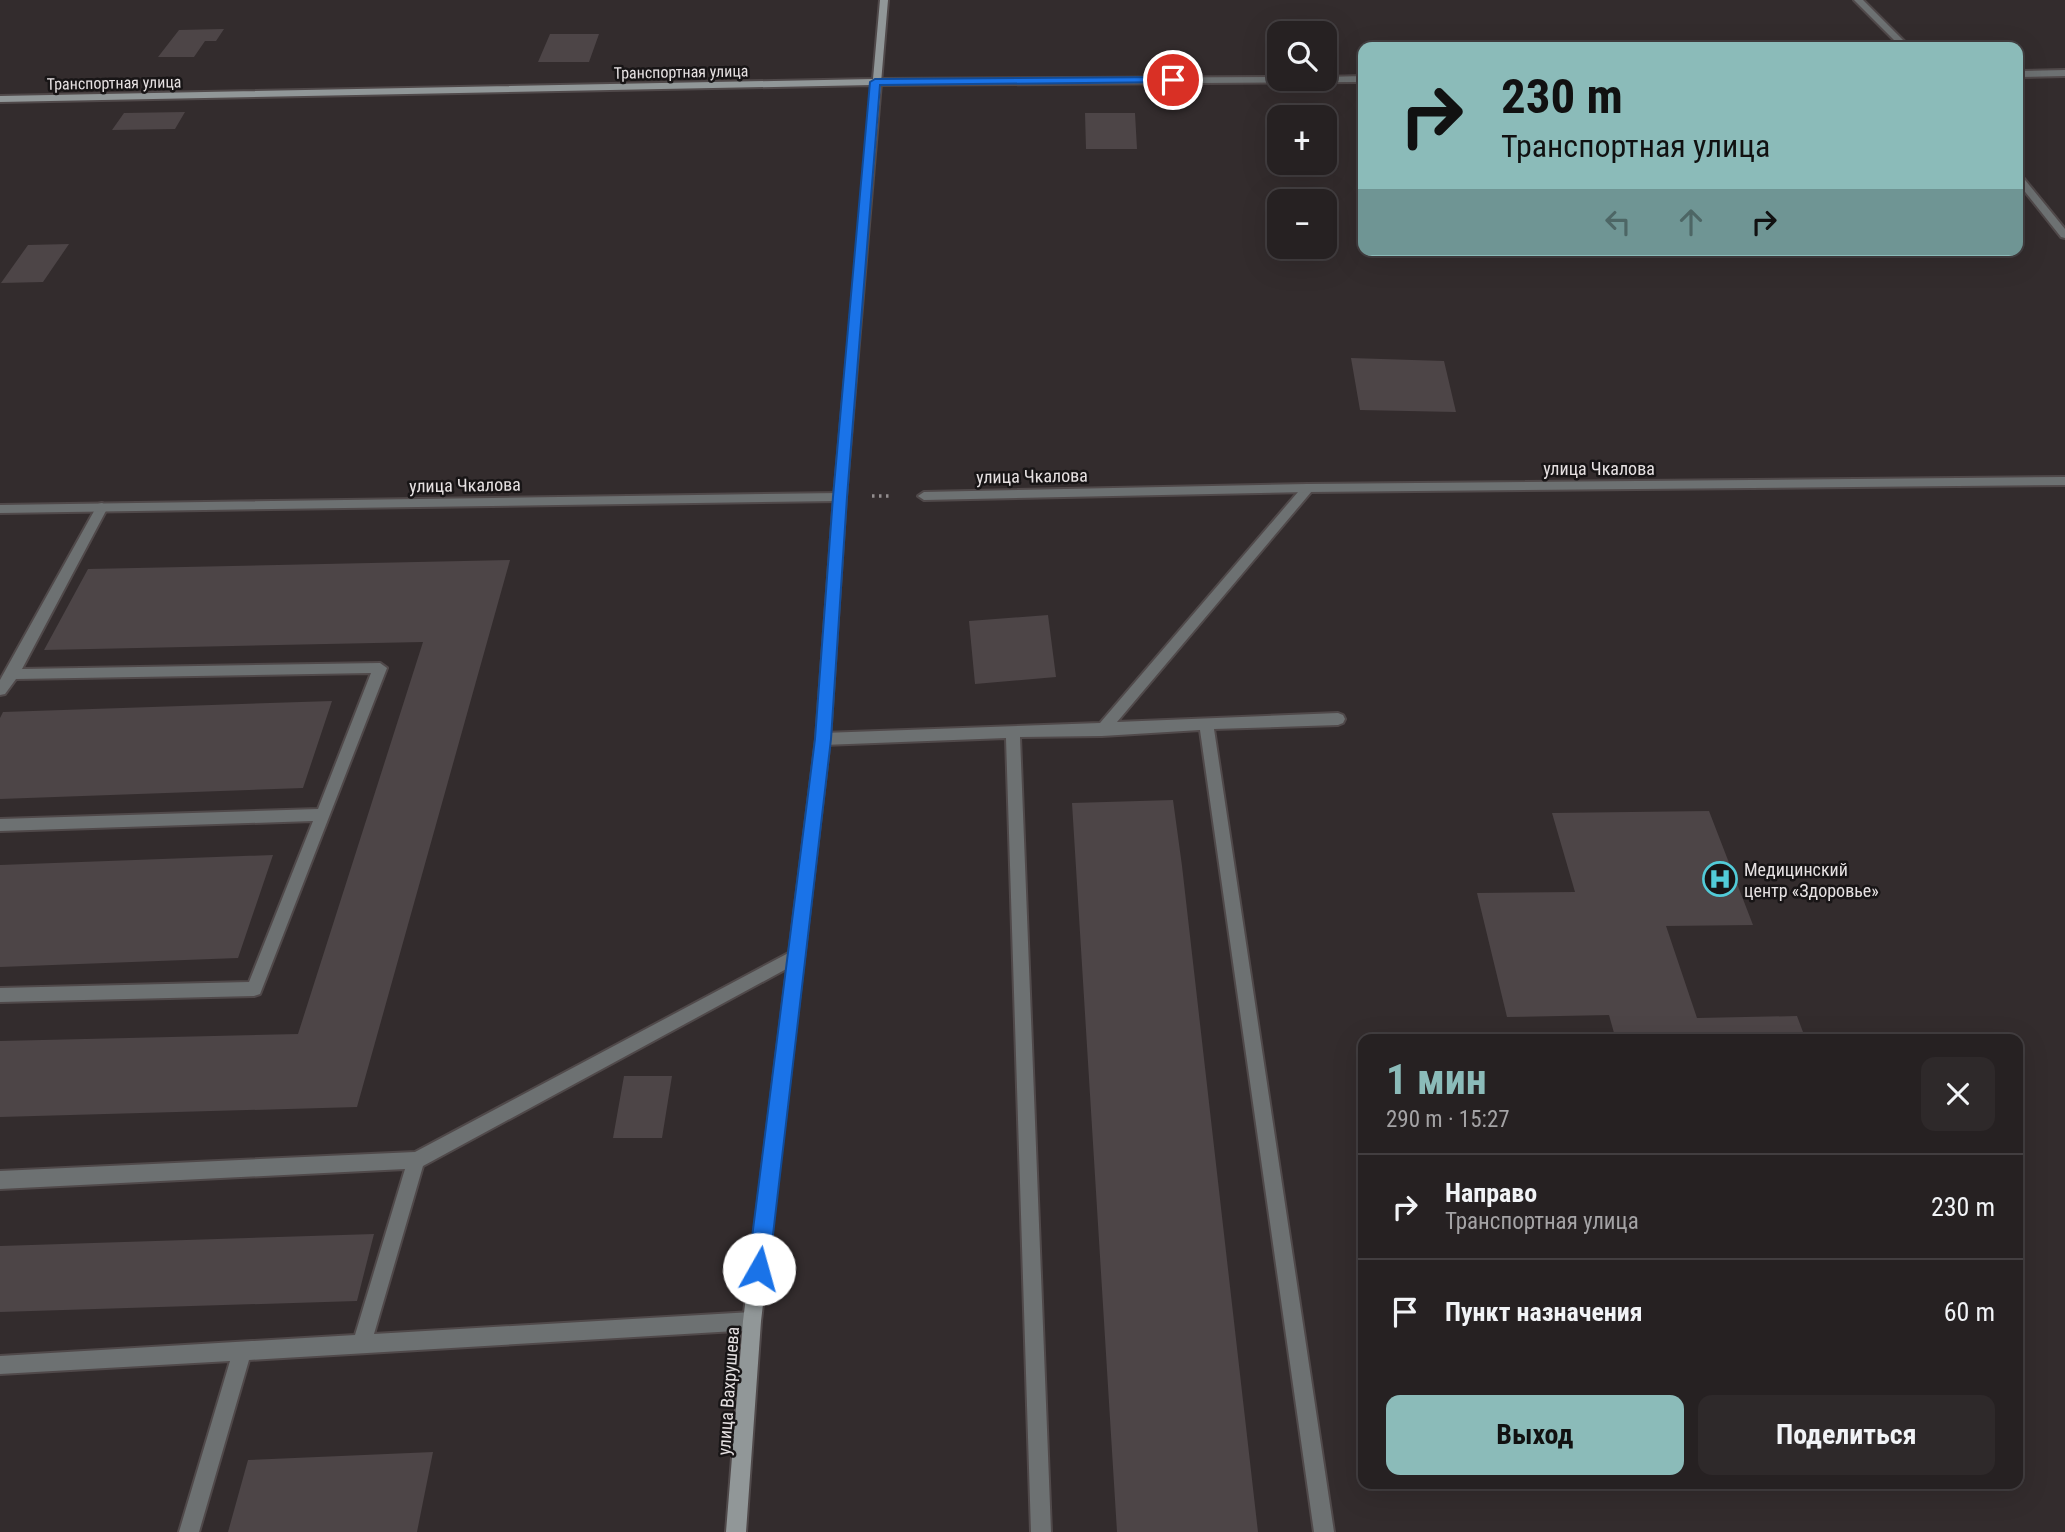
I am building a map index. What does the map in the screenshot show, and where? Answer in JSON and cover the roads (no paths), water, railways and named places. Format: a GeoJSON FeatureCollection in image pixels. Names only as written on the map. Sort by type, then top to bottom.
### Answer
{"type":"FeatureCollection","features":[{"type":"Feature","properties":{"kind":"main road","name":"улица Вахрушева"},"geometry":{"type":"LineString","coordinates":[[736,1532],[752,1321],[823,739],[840,497],[884,0]]}},
{"type":"Feature","properties":{"kind":"main road","name":"Транспортная улица"},"geometry":{"type":"LineString","coordinates":[[0,99],[875,82]]}},
{"type":"Feature","properties":{"kind":"street"},"geometry":{"type":"LineString","coordinates":[[1858,0],[1901,42]]}},
{"type":"Feature","properties":{"kind":"street"},"geometry":{"type":"LineString","coordinates":[[2023,74],[2065,73]]}},
{"type":"Feature","properties":{"kind":"street","name":"Транспортная улица"},"geometry":{"type":"LineString","coordinates":[[875,82],[1358,79]]}},
{"type":"Feature","properties":{"kind":"street"},"geometry":{"type":"LineString","coordinates":[[2023,183],[2065,235]]}},
{"type":"Feature","properties":{"kind":"street","name":"улица Чкалова"},"geometry":{"type":"LineString","coordinates":[[924,496],[1308,488],[2065,481]]}},
{"type":"Feature","properties":{"kind":"street"},"geometry":{"type":"LineString","coordinates":[[1102,730],[1308,488]]}},
{"type":"Feature","properties":{"kind":"street","name":"улица Чкалова"},"geometry":{"type":"LineString","coordinates":[[0,509],[840,497]]}},
{"type":"Feature","properties":{"kind":"street"},"geometry":{"type":"LineString","coordinates":[[0,690],[12,674],[102,508]]}},
{"type":"Feature","properties":{"kind":"street"},"geometry":{"type":"LineString","coordinates":[[0,995],[254,989],[380,668],[12,674]]}},
{"type":"Feature","properties":{"kind":"street"},"geometry":{"type":"LineString","coordinates":[[823,739],[1338,719]]}},
{"type":"Feature","properties":{"kind":"street"},"geometry":{"type":"LineString","coordinates":[[1206,725],[1324,1532]]}},
{"type":"Feature","properties":{"kind":"street"},"geometry":{"type":"LineString","coordinates":[[1013,733],[1041,1532]]}},
{"type":"Feature","properties":{"kind":"street"},"geometry":{"type":"LineString","coordinates":[[0,825],[322,816]]}},
{"type":"Feature","properties":{"kind":"street"},"geometry":{"type":"LineString","coordinates":[[0,1180],[416,1160],[796,956]]}},
{"type":"Feature","properties":{"kind":"street"},"geometry":{"type":"LineString","coordinates":[[362,1344],[416,1160]]}},
{"type":"Feature","properties":{"kind":"street"},"geometry":{"type":"LineString","coordinates":[[0,1365],[752,1321]]}},
{"type":"Feature","properties":{"kind":"street"},"geometry":{"type":"LineString","coordinates":[[189,1532],[242,1351]]}},
{"type":"Feature","properties":{"kind":"place","name":"Медицинский центр «Здоровье»"},"geometry":{"type":"Point","coordinates":[1720,879]}}]}
